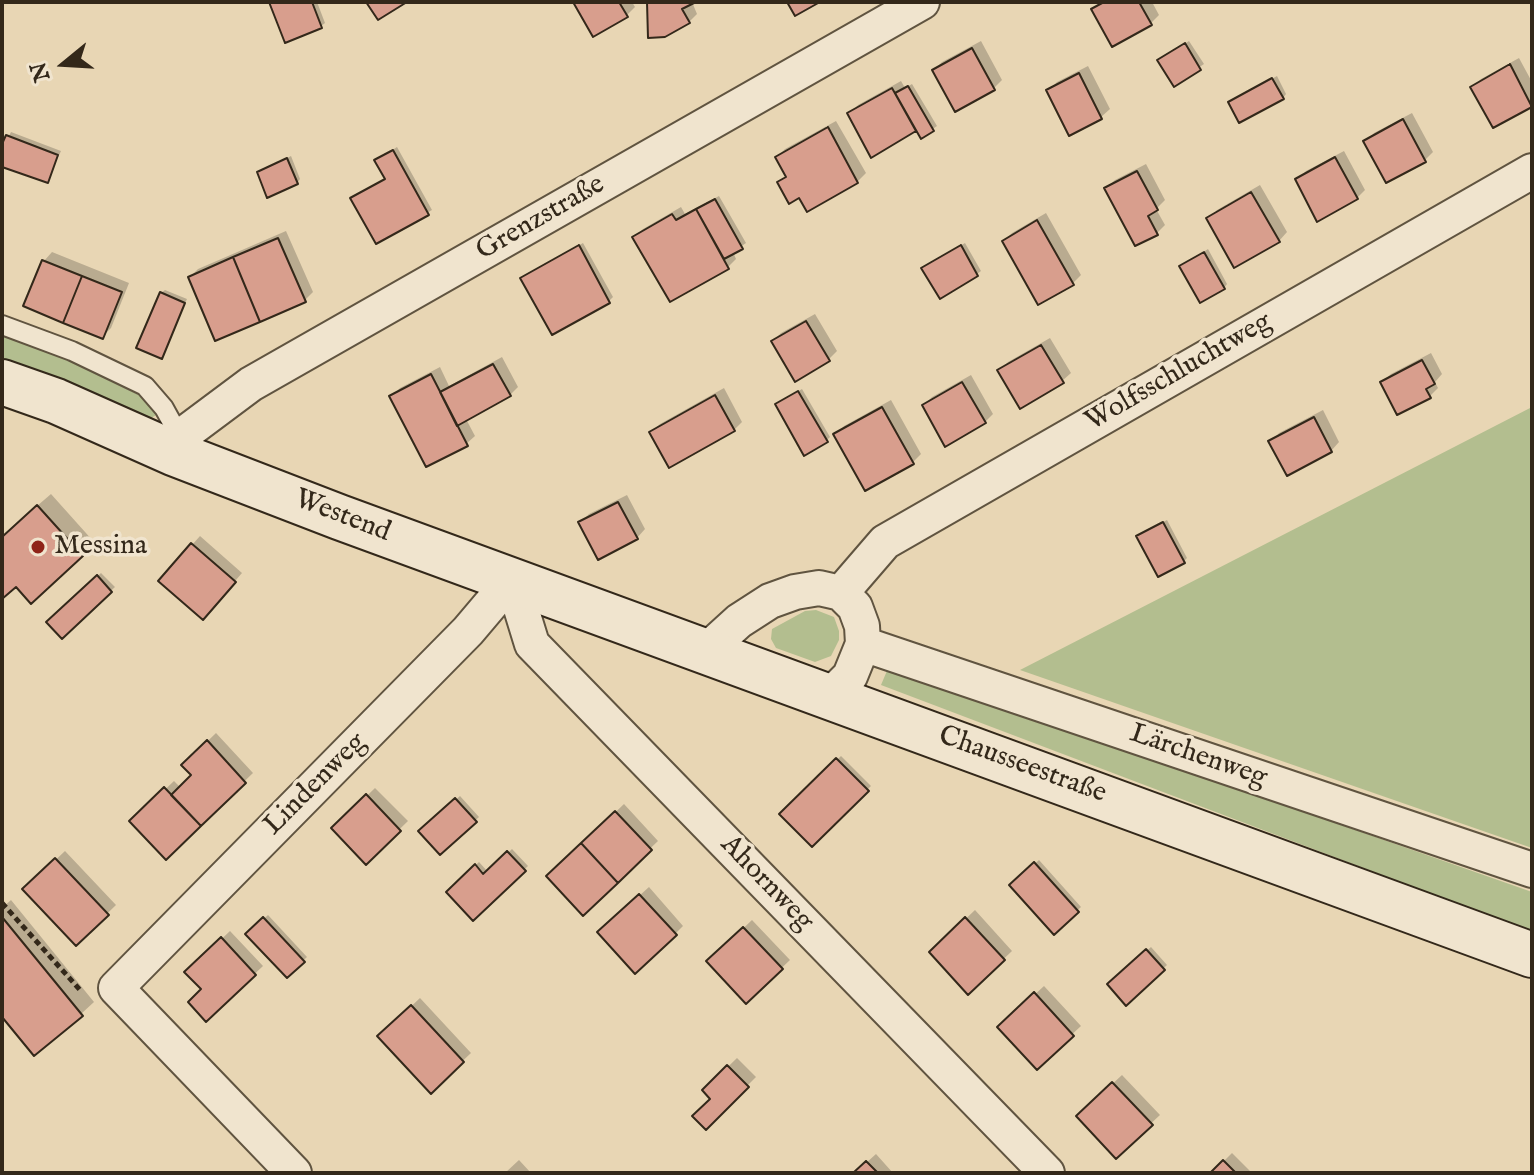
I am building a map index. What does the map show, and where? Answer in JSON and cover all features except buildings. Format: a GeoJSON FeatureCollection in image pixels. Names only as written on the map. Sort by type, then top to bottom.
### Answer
{"type":"FeatureCollection","features":[{"type":"Feature","properties":{"kind":"main road","name":"Westend"},"geometry":{"type":"LineString","coordinates":[[2,382],[176,445],[512,579]]}},
{"type":"Feature","properties":{"kind":"main road","name":"Chausseestraße"},"geometry":{"type":"LineString","coordinates":[[512,579],[1532,955]]}},
{"type":"Feature","properties":{"kind":"street","name":"Grenzstraße"},"geometry":{"type":"LineString","coordinates":[[176,445],[251,384],[922,2]]}},
{"type":"Feature","properties":{"kind":"street","name":"Wolfsschluchtweg"},"geometry":{"type":"LineString","coordinates":[[841,593],[885,542],[1532,171]]}},
{"type":"Feature","properties":{"kind":"street","name":"Lindenweg"},"geometry":{"type":"LineString","coordinates":[[116,988],[468,631],[512,579]]}},
{"type":"Feature","properties":{"kind":"street","name":"Ahornweg"},"geometry":{"type":"LineString","coordinates":[[512,579],[532,644],[1047,1173]]}},
{"type":"Feature","properties":{"kind":"street"},"geometry":{"type":"LineString","coordinates":[[706,651],[739,621],[770,601],[819,588],[841,593],[855,607],[862,626],[863,644],[850,676],[830,696]]}},
{"type":"Feature","properties":{"kind":"street","name":"Lärchenweg"},"geometry":{"type":"LineString","coordinates":[[863,644],[1532,870]]}},
{"type":"Feature","properties":{"kind":"street"},"geometry":{"type":"LineString","coordinates":[[116,988],[294,1173]]}},
{"type":"Feature","properties":{"kind":"lane"},"geometry":{"type":"LineString","coordinates":[[2,325],[72,351],[145,386],[164,408],[176,445]]}},
{"type":"Feature","properties":{"kind":"path"},"geometry":{"type":"LineString","coordinates":[[2,903],[79,991],[116,988]]}},
{"type":"Feature","properties":{"kind":"green space"},"geometry":{"type":"Polygon","coordinates":[[[2,335],[60,356],[149,400],[160,413],[151,418],[2,362],[2,335]]]}},
{"type":"Feature","properties":{"kind":"green space"},"geometry":{"type":"Polygon","coordinates":[[[1532,407],[1532,848],[1020,670],[1532,407]]]}},
{"type":"Feature","properties":{"kind":"green space"},"geometry":{"type":"Polygon","coordinates":[[[816,610],[834,617],[839,631],[839,640],[831,656],[815,662],[776,648],[771,639],[772,629],[805,611],[816,610]]]}},
{"type":"Feature","properties":{"kind":"green space"},"geometry":{"type":"Polygon","coordinates":[[[889,666],[1532,892],[1532,932],[881,685],[889,666]]]}},
{"type":"Feature","properties":{"kind":"place","name":"Messina"},"geometry":{"type":"Point","coordinates":[38,547]}}]}
